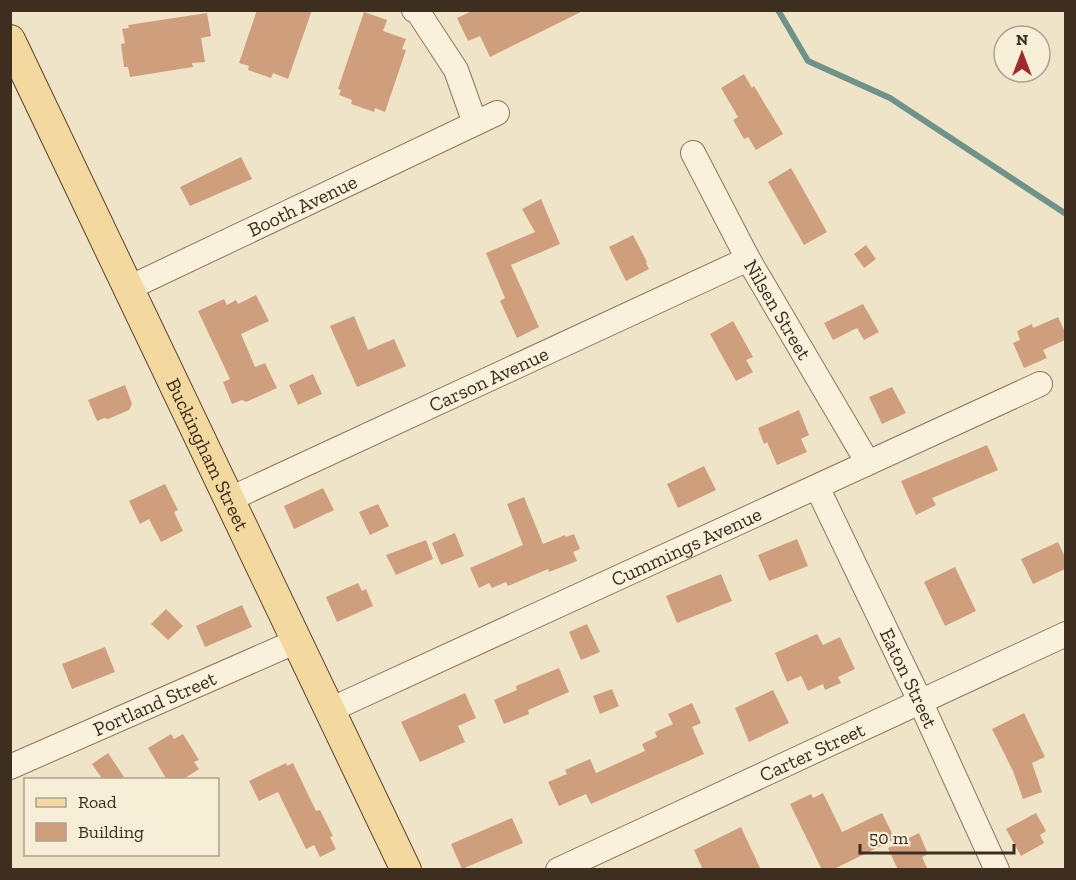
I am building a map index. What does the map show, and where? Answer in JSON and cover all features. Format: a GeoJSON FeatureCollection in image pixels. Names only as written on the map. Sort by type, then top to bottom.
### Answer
{"type":"FeatureCollection","features":[{"type":"Feature","properties":{"kind":"main road","name":"Buckingham Street"},"geometry":{"type":"LineString","coordinates":[[10,40],[406,870]]}},
{"type":"Feature","properties":{"kind":"street"},"geometry":{"type":"LineString","coordinates":[[414,10],[418,12],[456,70],[476,123]]}},
{"type":"Feature","properties":{"kind":"street","name":"Booth Avenue"},"geometry":{"type":"LineString","coordinates":[[129,288],[497,113]]}},
{"type":"Feature","properties":{"kind":"street","name":"Nilsen Street"},"geometry":{"type":"LineString","coordinates":[[693,153],[748,260],[868,464]]}},
{"type":"Feature","properties":{"kind":"street","name":"Carson Avenue"},"geometry":{"type":"LineString","coordinates":[[230,499],[748,260]]}},
{"type":"Feature","properties":{"kind":"street","name":"Cummings Avenue"},"geometry":{"type":"LineString","coordinates":[[330,710],[1040,384]]}},
{"type":"Feature","properties":{"kind":"street","name":"Eaton Street"},"geometry":{"type":"LineString","coordinates":[[817,487],[920,701],[997,870]]}},
{"type":"Feature","properties":{"kind":"street","name":"Carter Street"},"geometry":{"type":"LineString","coordinates":[[558,870],[1065,634]]}},
{"type":"Feature","properties":{"kind":"street","name":"Portland Street"},"geometry":{"type":"LineString","coordinates":[[10,767],[297,641]]}},
{"type":"Feature","properties":{"kind":"building"},"geometry":{"type":"Polygon","coordinates":[[[257,10],[312,10],[288,79],[273,73],[271,78],[248,70],[249,66],[239,63],[257,10]]]}},
{"type":"Feature","properties":{"kind":"building"},"geometry":{"type":"Polygon","coordinates":[[[474,10],[585,10],[490,57],[480,36],[468,41],[457,18],[474,10]]]}},
{"type":"Feature","properties":{"kind":"building"},"geometry":{"type":"Polygon","coordinates":[[[364,12],[387,20],[383,31],[406,39],[402,49],[406,50],[385,112],[375,108],[374,112],[351,104],[352,100],[339,95],[341,90],[338,89],[364,12]]]}},
{"type":"Feature","properties":{"kind":"building"},"geometry":{"type":"Polygon","coordinates":[[[207,13],[211,36],[201,38],[205,62],[192,63],[193,67],[130,77],[128,67],[124,67],[121,44],[125,43],[122,29],[129,28],[128,25],[207,13]]]}},
{"type":"Feature","properties":{"kind":"building"},"geometry":{"type":"Polygon","coordinates":[[[744,74],[752,88],[754,86],[783,134],[756,150],[748,137],[744,139],[733,120],[738,117],[721,88],[744,74]]]}},
{"type":"Feature","properties":{"kind":"building"},"geometry":{"type":"Polygon","coordinates":[[[241,157],[252,179],[190,206],[180,187],[241,157]]]}},
{"type":"Feature","properties":{"kind":"building"},"geometry":{"type":"Polygon","coordinates":[[[791,168],[827,232],[804,245],[768,182],[791,168]]]}},
{"type":"Feature","properties":{"kind":"building"},"geometry":{"type":"Polygon","coordinates":[[[541,199],[560,244],[511,265],[539,327],[517,338],[500,301],[505,298],[486,253],[535,232],[522,209],[541,199]]]}},
{"type":"Feature","properties":{"kind":"building"},"geometry":{"type":"Polygon","coordinates":[[[633,235],[649,269],[626,281],[609,247],[633,235]]]}},
{"type":"Feature","properties":{"kind":"building"},"geometry":{"type":"Polygon","coordinates":[[[866,245],[876,259],[864,268],[854,254],[866,245]]]}},
{"type":"Feature","properties":{"kind":"building"},"geometry":{"type":"Polygon","coordinates":[[[256,295],[269,321],[241,334],[255,367],[265,363],[277,388],[246,402],[242,400],[232,404],[223,382],[230,379],[198,311],[224,299],[227,305],[236,300],[238,304],[256,295]]]}},
{"type":"Feature","properties":{"kind":"building"},"geometry":{"type":"Polygon","coordinates":[[[863,304],[879,332],[864,340],[857,328],[833,340],[824,323],[863,304]]]}},
{"type":"Feature","properties":{"kind":"building"},"geometry":{"type":"Polygon","coordinates":[[[354,316],[368,350],[394,339],[406,366],[357,387],[330,326],[354,316]]]}},
{"type":"Feature","properties":{"kind":"building"},"geometry":{"type":"Polygon","coordinates":[[[1058,317],[1065,332],[1065,340],[1043,350],[1047,358],[1024,368],[1013,343],[1020,340],[1017,331],[1032,324],[1033,328],[1058,317]]]}},
{"type":"Feature","properties":{"kind":"building"},"geometry":{"type":"Polygon","coordinates":[[[733,321],[753,357],[746,360],[753,372],[736,381],[710,334],[733,321]]]}},
{"type":"Feature","properties":{"kind":"building"},"geometry":{"type":"Polygon","coordinates":[[[313,374],[322,394],[298,405],[289,385],[313,374]]]}},
{"type":"Feature","properties":{"kind":"building"},"geometry":{"type":"Polygon","coordinates":[[[125,385],[132,404],[129,410],[97,421],[88,400],[125,385]]]}},
{"type":"Feature","properties":{"kind":"building"},"geometry":{"type":"Polygon","coordinates":[[[892,387],[906,413],[882,424],[869,397],[892,387]]]}},
{"type":"Feature","properties":{"kind":"building"},"geometry":{"type":"Polygon","coordinates":[[[799,410],[809,435],[801,439],[807,452],[777,465],[767,442],[764,444],[758,428],[799,410]]]}},
{"type":"Feature","properties":{"kind":"building"},"geometry":{"type":"Polygon","coordinates":[[[987,445],[998,470],[932,498],[936,505],[916,515],[901,481],[987,445]]]}},
{"type":"Feature","properties":{"kind":"building"},"geometry":{"type":"Polygon","coordinates":[[[704,466],[716,490],[678,508],[667,484],[704,466]]]}},
{"type":"Feature","properties":{"kind":"building"},"geometry":{"type":"Polygon","coordinates":[[[165,484],[178,510],[174,512],[183,531],[161,542],[149,519],[140,524],[129,501],[165,484]]]}},
{"type":"Feature","properties":{"kind":"building"},"geometry":{"type":"Polygon","coordinates":[[[323,488],[334,510],[294,529],[284,506],[323,488]]]}},
{"type":"Feature","properties":{"kind":"building"},"geometry":{"type":"Polygon","coordinates":[[[524,497],[543,544],[565,535],[566,537],[574,534],[580,549],[573,552],[577,561],[549,572],[548,569],[508,586],[506,582],[492,588],[489,583],[479,588],[470,568],[523,545],[507,504],[524,497]]]}},
{"type":"Feature","properties":{"kind":"building"},"geometry":{"type":"Polygon","coordinates":[[[378,504],[389,526],[370,535],[359,512],[378,504]]]}},
{"type":"Feature","properties":{"kind":"building"},"geometry":{"type":"Polygon","coordinates":[[[455,533],[464,556],[441,565],[432,543],[455,533]]]}},
{"type":"Feature","properties":{"kind":"building"},"geometry":{"type":"Polygon","coordinates":[[[797,539],[808,566],[769,581],[758,555],[797,539]]]}},
{"type":"Feature","properties":{"kind":"building"},"geometry":{"type":"Polygon","coordinates":[[[426,540],[433,559],[396,575],[386,555],[426,540]]]}},
{"type":"Feature","properties":{"kind":"building"},"geometry":{"type":"Polygon","coordinates":[[[1058,542],[1065,557],[1065,569],[1033,584],[1021,559],[1058,542]]]}},
{"type":"Feature","properties":{"kind":"building"},"geometry":{"type":"Polygon","coordinates":[[[955,567],[976,611],[945,626],[924,582],[955,567]]]}},
{"type":"Feature","properties":{"kind":"building"},"geometry":{"type":"Polygon","coordinates":[[[721,574],[732,601],[677,623],[666,596],[721,574]]]}},
{"type":"Feature","properties":{"kind":"building"},"geometry":{"type":"Polygon","coordinates":[[[358,583],[362,591],[366,589],[373,606],[337,622],[326,597],[358,583]]]}},
{"type":"Feature","properties":{"kind":"building"},"geometry":{"type":"Polygon","coordinates":[[[242,605],[252,627],[205,647],[196,626],[242,605]]]}},
{"type":"Feature","properties":{"kind":"building"},"geometry":{"type":"Polygon","coordinates":[[[166,609],[183,626],[168,640],[151,624],[166,609]]]}},
{"type":"Feature","properties":{"kind":"building"},"geometry":{"type":"Polygon","coordinates":[[[587,624],[600,652],[581,660],[569,632],[587,624]]]}},
{"type":"Feature","properties":{"kind":"building"},"geometry":{"type":"Polygon","coordinates":[[[817,634],[823,645],[840,637],[855,669],[838,677],[841,683],[825,690],[823,684],[808,691],[801,676],[787,682],[775,653],[817,634]]]}},
{"type":"Feature","properties":{"kind":"building"},"geometry":{"type":"Polygon","coordinates":[[[105,647],[115,672],[72,689],[62,664],[105,647]]]}},
{"type":"Feature","properties":{"kind":"building"},"geometry":{"type":"Polygon","coordinates":[[[559,668],[569,692],[528,710],[529,714],[504,724],[494,700],[517,690],[516,686],[559,668]]]}},
{"type":"Feature","properties":{"kind":"building"},"geometry":{"type":"Polygon","coordinates":[[[612,689],[619,706],[600,714],[593,696],[612,689]]]}},
{"type":"Feature","properties":{"kind":"building"},"geometry":{"type":"Polygon","coordinates":[[[773,690],[789,723],[749,742],[735,708],[773,690]]]}},
{"type":"Feature","properties":{"kind":"building"},"geometry":{"type":"Polygon","coordinates":[[[465,693],[476,718],[458,726],[465,742],[420,762],[401,722],[465,693]]]}},
{"type":"Feature","properties":{"kind":"building"},"geometry":{"type":"Polygon","coordinates":[[[692,703],[701,723],[692,727],[704,754],[591,804],[586,794],[559,806],[548,782],[567,774],[565,770],[590,759],[596,773],[645,751],[642,744],[657,737],[655,732],[673,724],[668,714],[692,703]]]}},
{"type":"Feature","properties":{"kind":"building"},"geometry":{"type":"Polygon","coordinates":[[[1024,713],[1045,757],[1032,763],[1042,792],[1023,799],[1013,771],[992,729],[1024,713]]]}},
{"type":"Feature","properties":{"kind":"building"},"geometry":{"type":"Polygon","coordinates":[[[171,734],[174,739],[183,734],[199,760],[194,762],[199,769],[185,778],[166,778],[148,748],[171,734]]]}},
{"type":"Feature","properties":{"kind":"building"},"geometry":{"type":"Polygon","coordinates":[[[108,753],[125,778],[102,778],[92,764],[108,753]]]}},
{"type":"Feature","properties":{"kind":"building"},"geometry":{"type":"Polygon","coordinates":[[[286,763],[287,766],[293,763],[316,811],[320,810],[333,836],[330,837],[336,849],[320,857],[314,845],[306,849],[278,792],[259,801],[249,781],[286,763]]]}},
{"type":"Feature","properties":{"kind":"building"},"geometry":{"type":"Polygon","coordinates":[[[823,793],[842,832],[882,813],[895,839],[832,870],[822,870],[790,804],[811,794],[813,798],[823,793]]]}},
{"type":"Feature","properties":{"kind":"building"},"geometry":{"type":"Polygon","coordinates":[[[1036,813],[1046,831],[1040,835],[1044,843],[1021,856],[1006,829],[1036,813]]]}},
{"type":"Feature","properties":{"kind":"building"},"geometry":{"type":"Polygon","coordinates":[[[512,818],[523,843],[462,869],[451,844],[512,818]]]}},
{"type":"Feature","properties":{"kind":"building"},"geometry":{"type":"Polygon","coordinates":[[[741,827],[761,870],[703,870],[694,850],[741,827]]]}},
{"type":"Feature","properties":{"kind":"building"},"geometry":{"type":"Polygon","coordinates":[[[919,833],[928,854],[922,857],[928,870],[898,870],[888,848],[919,833]]]}},
{"type":"Feature","properties":{"kind":"waterway"},"geometry":{"type":"LineString","coordinates":[[778,10],[808,61],[890,98],[1066,214]]}}]}
